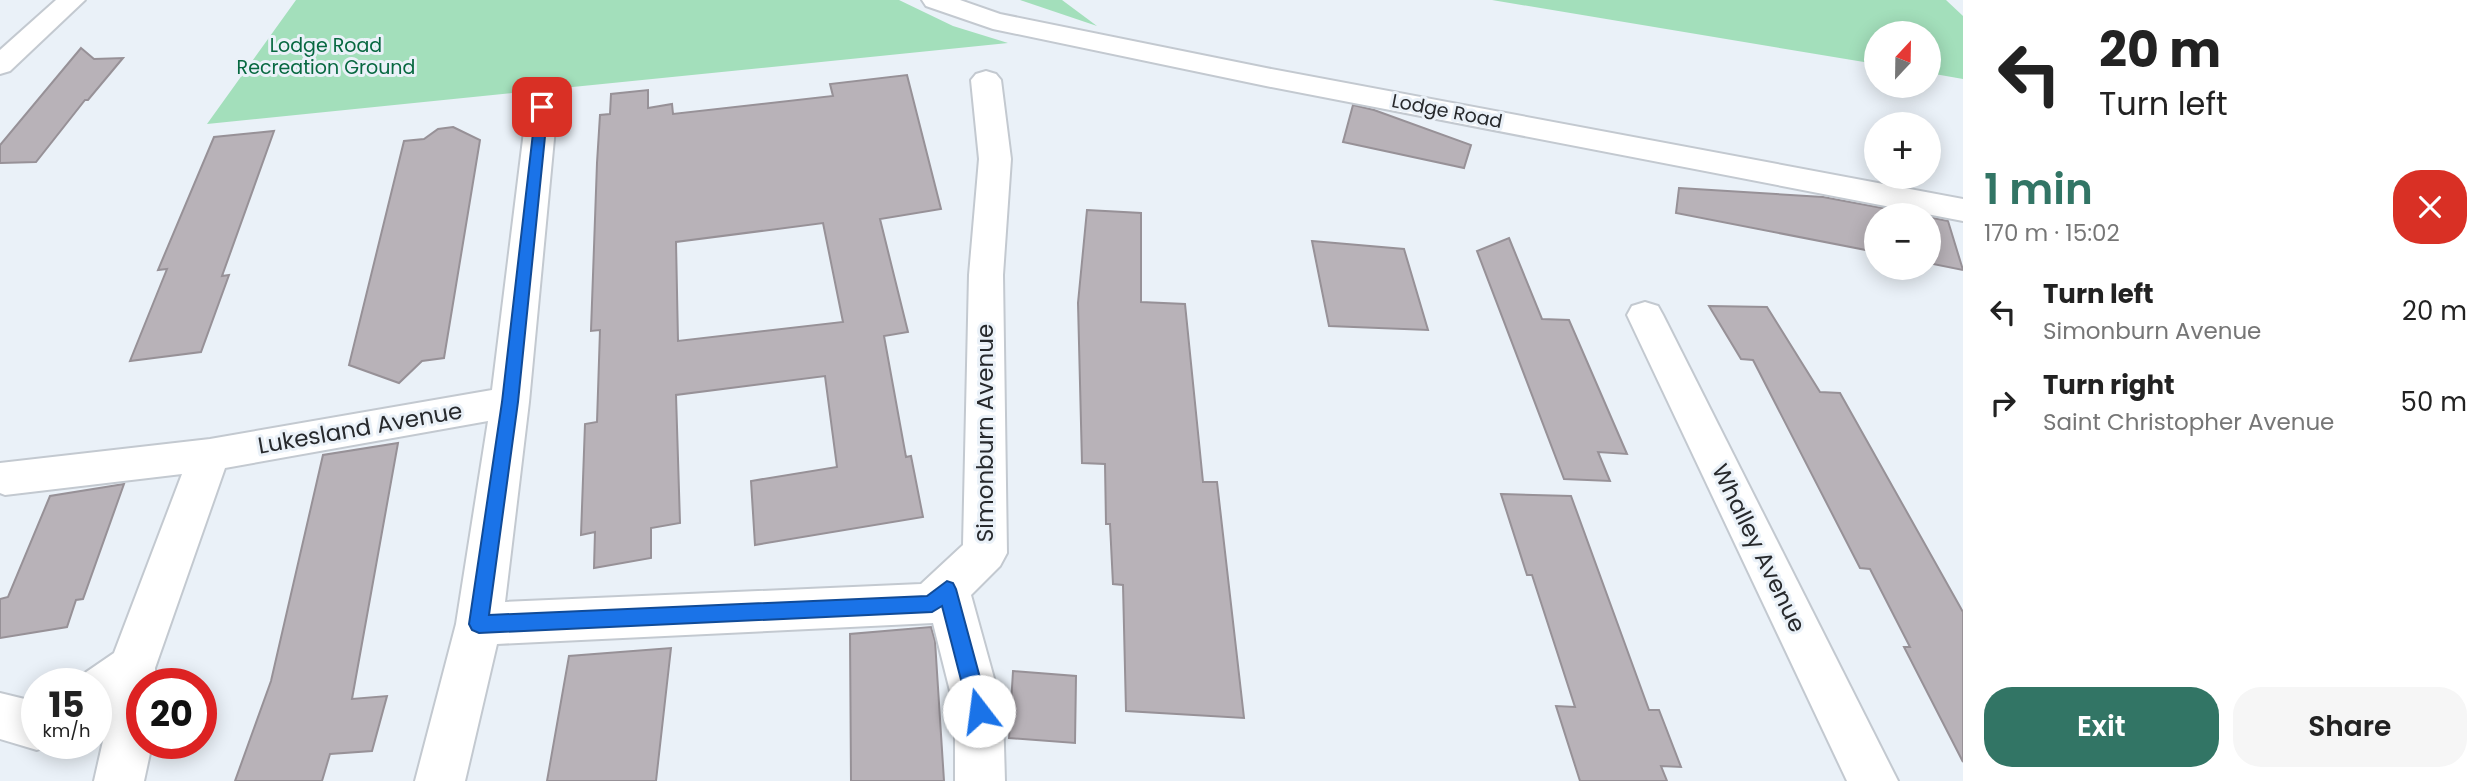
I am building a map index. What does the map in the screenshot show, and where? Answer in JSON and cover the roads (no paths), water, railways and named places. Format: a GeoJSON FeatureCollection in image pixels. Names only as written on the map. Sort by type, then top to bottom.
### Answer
{"type":"FeatureCollection","features":[{"type":"Feature","properties":{"kind":"street"},"geometry":{"type":"LineString","coordinates":[[0,65],[72,0]]}},
{"type":"Feature","properties":{"kind":"street","name":"Lodge Road"},"geometry":{"type":"LineString","coordinates":[[935,0],[993,21],[1266,77],[1963,209]]}},
{"type":"Feature","properties":{"kind":"street","name":"Simonburn Avenue"},"geometry":{"type":"LineString","coordinates":[[479,624],[932,604],[985,554],[986,275],[995,159],[986,80]]}},
{"type":"Feature","properties":{"kind":"street"},"geometry":{"type":"LineString","coordinates":[[440,781],[479,624],[510,402],[542,107]]}},
{"type":"Feature","properties":{"kind":"street","name":"Whalley Avenue"},"geometry":{"type":"LineString","coordinates":[[1645,315],[1873,781]]}},
{"type":"Feature","properties":{"kind":"street","name":"Lukesland Avenue"},"geometry":{"type":"LineString","coordinates":[[5,478],[210,455],[510,402]]}},
{"type":"Feature","properties":{"kind":"street"},"geometry":{"type":"LineString","coordinates":[[119,781],[134,714],[114,680],[210,455]]}},
{"type":"Feature","properties":{"kind":"street"},"geometry":{"type":"LineString","coordinates":[[947,589],[979,711],[980,781]]}},
{"type":"Feature","properties":{"kind":"street"},"geometry":{"type":"LineString","coordinates":[[0,716],[21,722]]}},
{"type":"Feature","properties":{"kind":"park label","name":"Lodge Road Recreation Ground"},"geometry":{"type":"Point","coordinates":[326,56]}}]}
